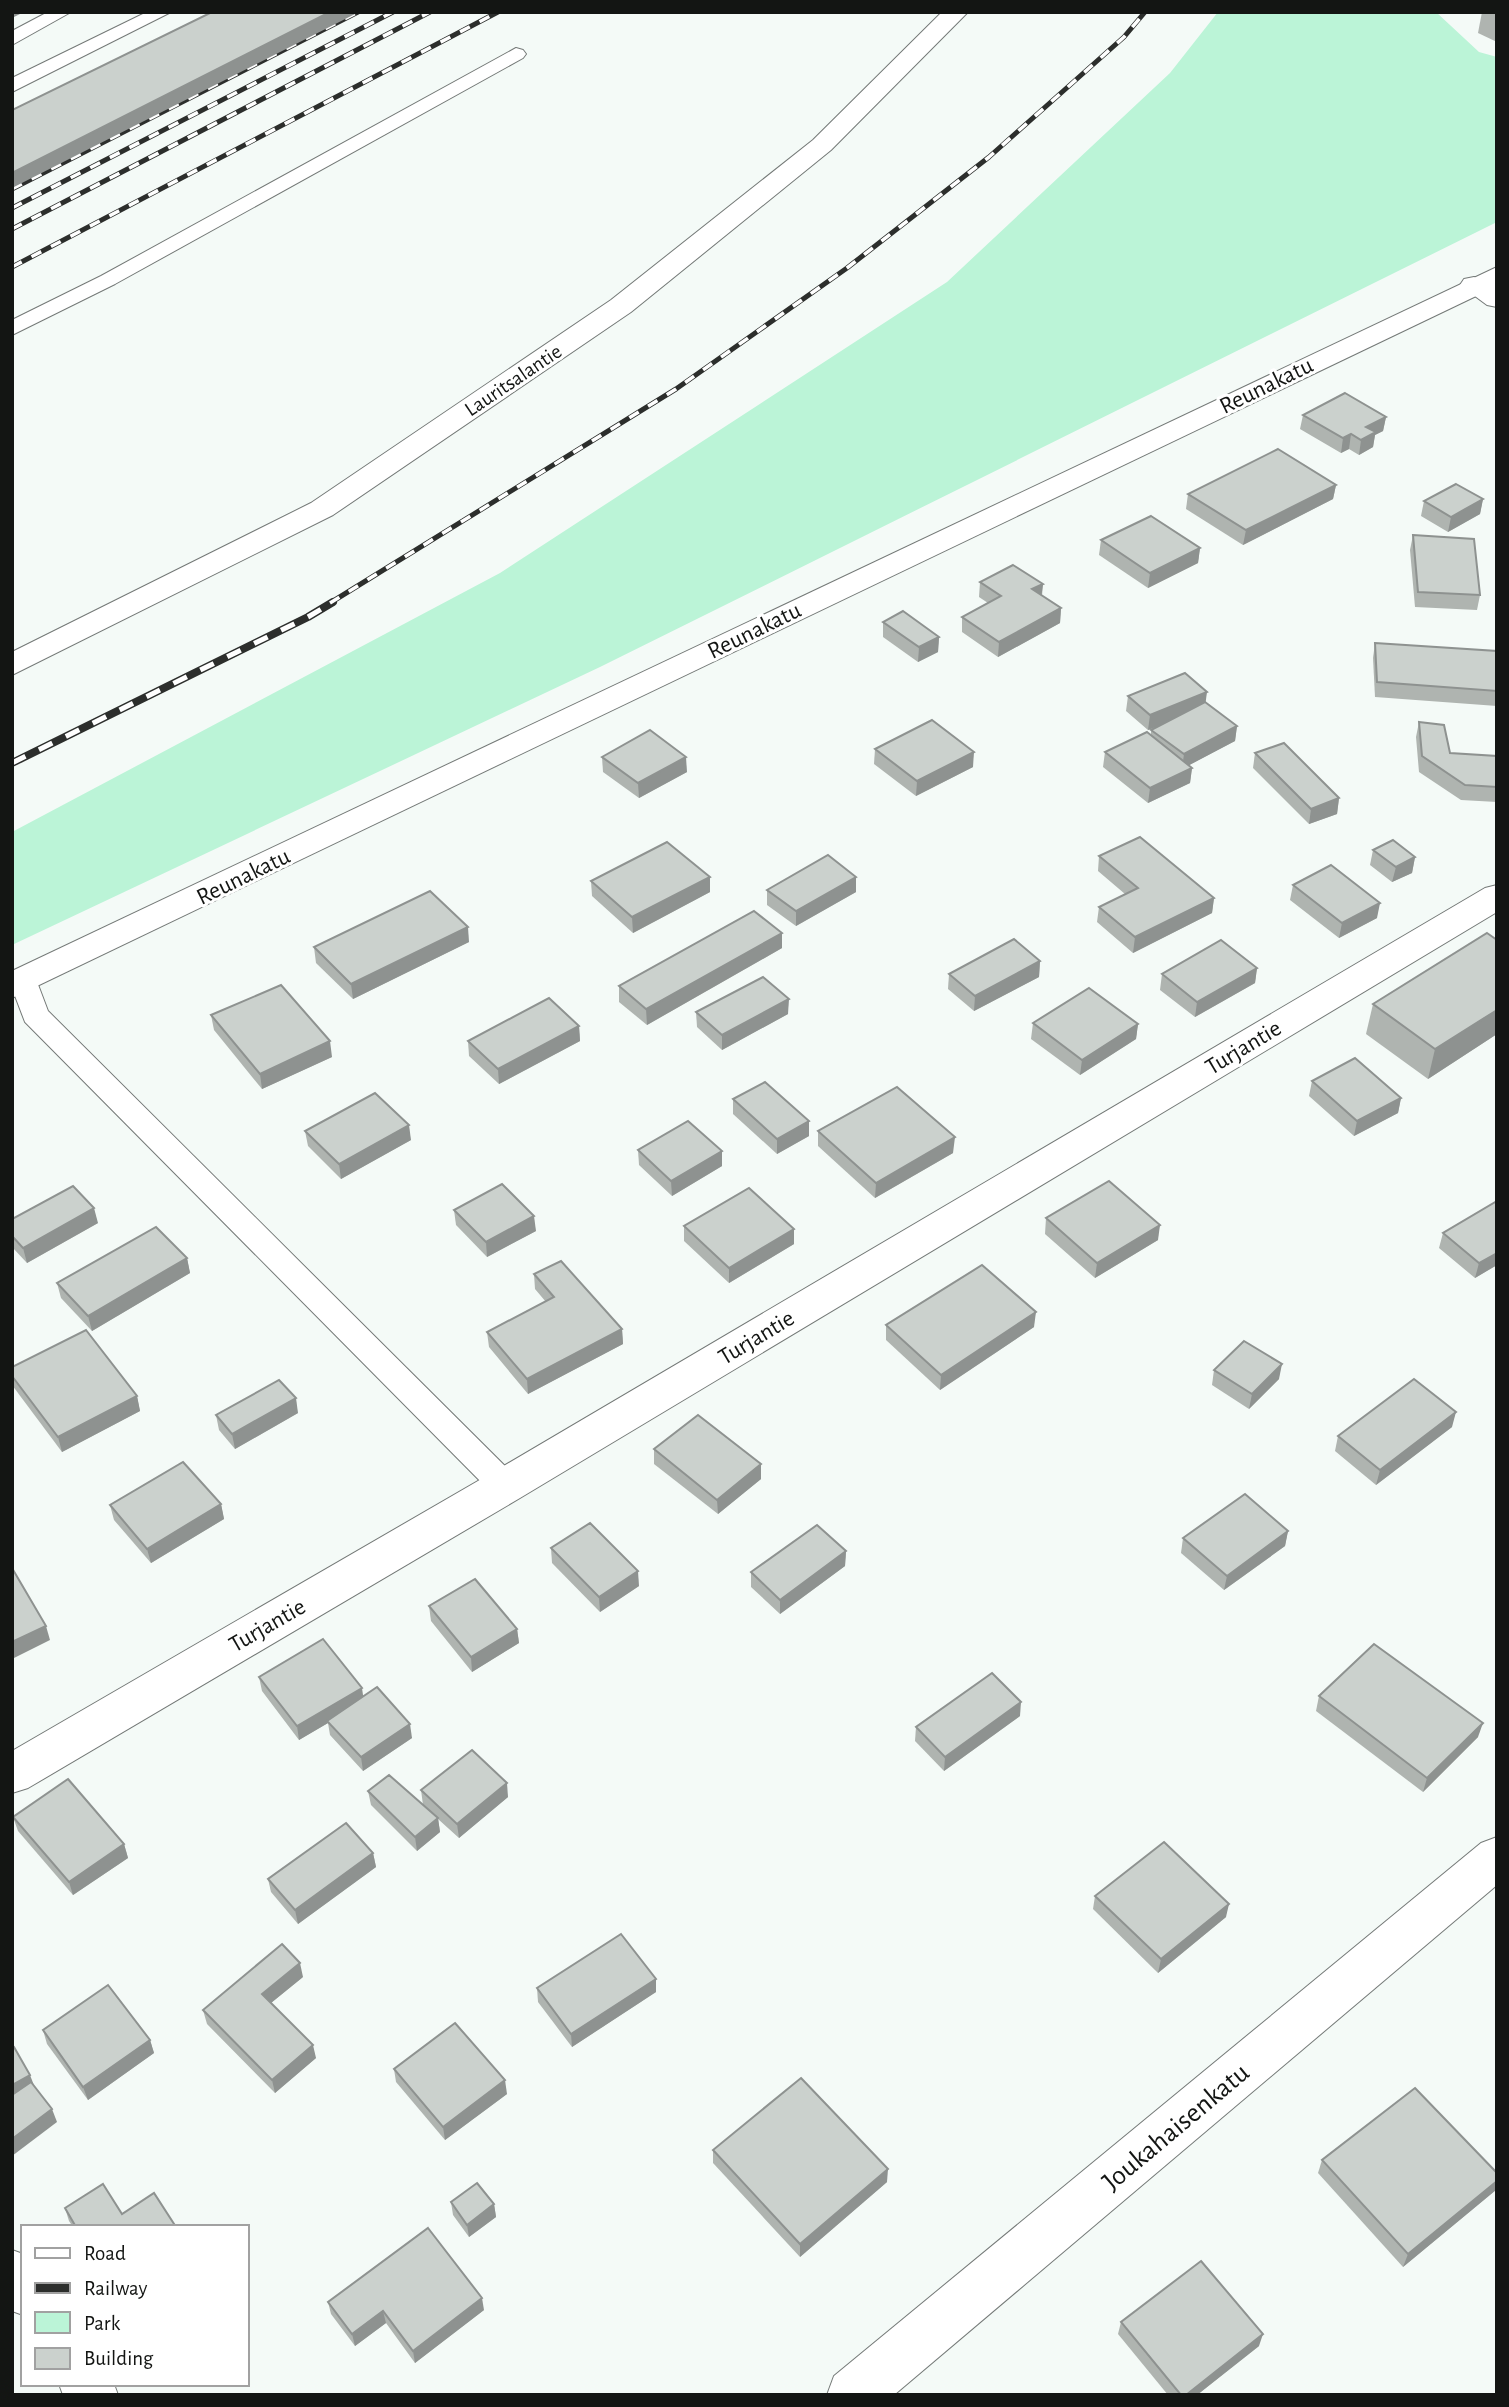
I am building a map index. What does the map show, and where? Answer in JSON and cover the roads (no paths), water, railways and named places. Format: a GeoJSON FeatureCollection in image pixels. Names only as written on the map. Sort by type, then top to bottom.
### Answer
{"type":"FeatureCollection","features":[{"type":"Feature","properties":{"kind":"main road","name":"Lauritsalantie"},"geometry":{"type":"LineString","coordinates":[[12,665],[322,509],[609,314],[822,145],[956,12]]}},
{"type":"Feature","properties":{"kind":"main road","name":"Reunakatu"},"geometry":{"type":"LineString","coordinates":[[18,984],[1489,286]]}},
{"type":"Feature","properties":{"kind":"main road","name":"Turjantie"},"geometry":{"type":"LineString","coordinates":[[12,1774],[505,1486],[1497,895]]}},
{"type":"Feature","properties":{"kind":"main road","name":"Joukahaisenkatu"},"geometry":{"type":"LineString","coordinates":[[853,2395],[1497,1857]]}},
{"type":"Feature","properties":{"kind":"lane"},"geometry":{"type":"LineString","coordinates":[[12,39],[62,12]]}},
{"type":"Feature","properties":{"kind":"lane"},"geometry":{"type":"LineString","coordinates":[[12,86],[162,12]]}},
{"type":"Feature","properties":{"kind":"lane"},"geometry":{"type":"LineString","coordinates":[[12,330],[108,280],[516,54]]}},
{"type":"Feature","properties":{"kind":"lane"},"geometry":{"type":"LineString","coordinates":[[18,984],[35,1015],[505,1486]]}},
{"type":"Feature","properties":{"kind":"railway"},"geometry":{"type":"LineString","coordinates":[[12,189],[358,12]]}},
{"type":"Feature","properties":{"kind":"railway"},"geometry":{"type":"LineString","coordinates":[[12,208],[393,12]]}},
{"type":"Feature","properties":{"kind":"railway"},"geometry":{"type":"LineString","coordinates":[[12,229],[430,12]]}},
{"type":"Feature","properties":{"kind":"railway"},"geometry":{"type":"LineString","coordinates":[[12,267],[498,12]]}},
{"type":"Feature","properties":{"kind":"railway"},"geometry":{"type":"LineString","coordinates":[[330,603],[676,389],[847,268],[989,157],[1124,37],[1145,12]]}},
{"type":"Feature","properties":{"kind":"railway"},"geometry":{"type":"LineString","coordinates":[[12,763],[308,617],[333,602]]}}]}
